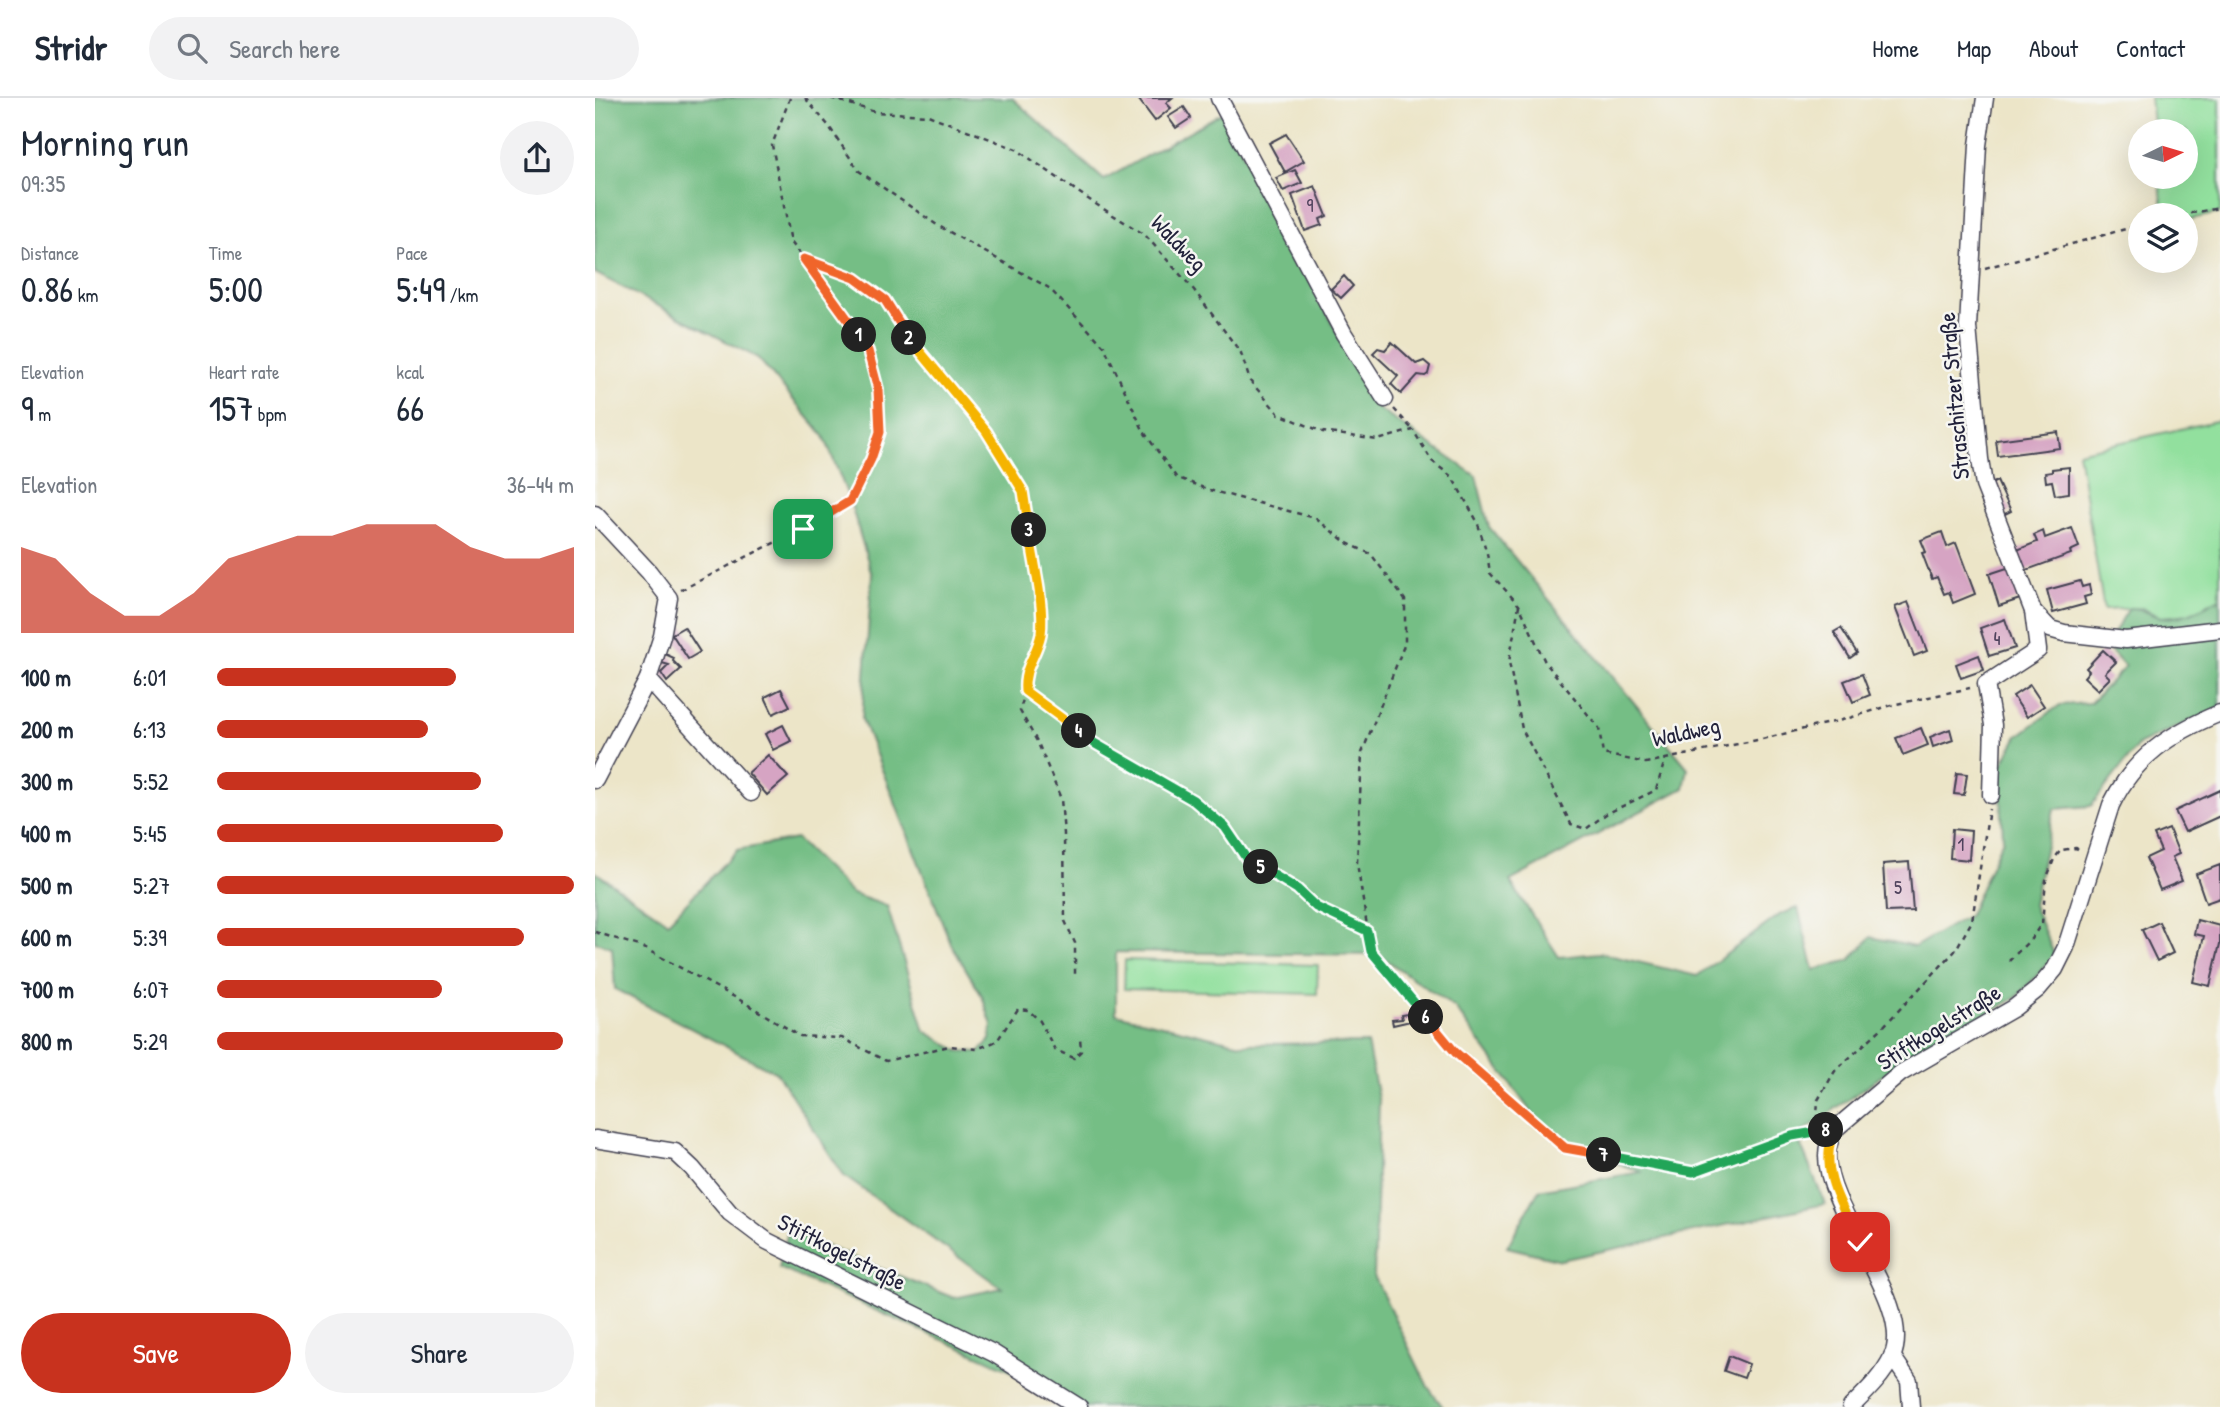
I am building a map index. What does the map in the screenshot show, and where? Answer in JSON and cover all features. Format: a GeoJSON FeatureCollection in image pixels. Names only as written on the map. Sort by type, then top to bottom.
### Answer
{"type":"FeatureCollection","features":[{"type":"Feature","properties":{"kind":"street"},"geometry":{"type":"LineString","coordinates":[[1219,98],[1344,334],[1385,399]]}},
{"type":"Feature","properties":{"kind":"street","name":"Straschitzer Straße"},"geometry":{"type":"LineString","coordinates":[[1985,98],[1978,145],[1968,327],[1984,485],[2033,611],[2038,650]]}},
{"type":"Feature","properties":{"kind":"street"},"geometry":{"type":"LineString","coordinates":[[595,514],[649,572],[669,598],[662,636],[648,679],[595,780]]}},
{"type":"Feature","properties":{"kind":"street"},"geometry":{"type":"LineString","coordinates":[[2033,611],[2050,629],[2126,640],[2220,629]]}},
{"type":"Feature","properties":{"kind":"street"},"geometry":{"type":"LineString","coordinates":[[1991,795],[1993,725],[1986,684],[2064,633]]}},
{"type":"Feature","properties":{"kind":"street"},"geometry":{"type":"LineString","coordinates":[[648,679],[751,793]]}},
{"type":"Feature","properties":{"kind":"street","name":"Stiftkogelstraße"},"geometry":{"type":"LineString","coordinates":[[1834,1130],[1902,1073],[2014,1008],[2038,989],[2055,969],[2066,947],[2111,805],[2122,783],[2145,756],[2186,726],[2220,712]]}},
{"type":"Feature","properties":{"kind":"street"},"geometry":{"type":"LineString","coordinates":[[1834,1130],[1829,1143],[1829,1171],[1833,1188],[1886,1297],[1893,1317],[1896,1341],[1892,1356],[1877,1380],[1851,1407]]}},
{"type":"Feature","properties":{"kind":"street","name":"Stiftkogelstraße"},"geometry":{"type":"LineString","coordinates":[[595,1139],[675,1152],[730,1213],[767,1241],[993,1353],[1079,1407]]}},
{"type":"Feature","properties":{"kind":"street"},"geometry":{"type":"LineString","coordinates":[[1892,1356],[1909,1381],[1911,1407]]}},
{"type":"Feature","properties":{"kind":"path"},"geometry":{"type":"LineString","coordinates":[[669,598],[710,574],[803,529],[850,501],[871,459],[880,432],[878,389],[868,351],[851,320],[791,242],[772,145],[790,98]]}},
{"type":"Feature","properties":{"kind":"path"},"geometry":{"type":"LineString","coordinates":[[805,98],[828,125],[859,171],[937,225],[1049,288],[1104,346],[1144,432],[1176,477],[1209,490],[1315,518],[1347,543],[1371,554],[1405,600],[1405,643],[1362,753],[1357,863],[1371,951],[1455,1052],[1565,1148],[1693,1172],[1792,1136],[1816,1130],[1834,1130]]}},
{"type":"Feature","properties":{"kind":"path","name":"Waldweg"},"geometry":{"type":"LineString","coordinates":[[831,98],[875,112],[928,115],[1016,149],[1094,203],[1145,234],[1193,290],[1241,353],[1250,382],[1279,414],[1323,432],[1378,440],[1413,430]]}},
{"type":"Feature","properties":{"kind":"path"},"geometry":{"type":"LineString","coordinates":[[2198,212],[2220,208]]}},
{"type":"Feature","properties":{"kind":"path"},"geometry":{"type":"LineString","coordinates":[[1969,281],[1980,270],[2128,228]]}},
{"type":"Feature","properties":{"kind":"path"},"geometry":{"type":"LineString","coordinates":[[804,259],[855,278],[885,300],[917,349],[986,431],[1023,491],[1040,607],[1041,634],[1024,677],[1025,691],[1020,711],[1038,743],[1061,799],[1065,921],[1075,943],[1075,977]]}},
{"type":"Feature","properties":{"kind":"path","name":"Waldweg"},"geometry":{"type":"LineString","coordinates":[[1385,399],[1413,430],[1432,461],[1452,477],[1477,521],[1490,573],[1519,605],[1545,662],[1599,728],[1603,754],[1646,763],[1762,739],[1986,684]]}},
{"type":"Feature","properties":{"kind":"path"},"geometry":{"type":"LineString","coordinates":[[1519,605],[1509,663],[1522,729],[1571,824],[1586,829],[1606,814],[1656,790],[1665,759]]}},
{"type":"Feature","properties":{"kind":"path"},"geometry":{"type":"LineString","coordinates":[[1025,691],[1094,743],[1193,800],[1225,827],[1246,858],[1297,889],[1316,907],[1367,931]]}},
{"type":"Feature","properties":{"kind":"path"},"geometry":{"type":"LineString","coordinates":[[1816,1130],[1818,1100],[1835,1071],[1882,1028],[1955,951],[1972,921],[1991,795]]}},
{"type":"Feature","properties":{"kind":"path"},"geometry":{"type":"LineString","coordinates":[[2009,961],[2031,939],[2042,923],[2046,880],[2054,859],[2061,850],[2075,848],[2095,860]]}},
{"type":"Feature","properties":{"kind":"path"},"geometry":{"type":"LineString","coordinates":[[595,932],[642,947],[800,1036],[842,1038],[886,1061],[949,1046],[977,1049],[997,1041],[1018,1009],[1028,1010],[1039,1021],[1055,1050],[1075,1058],[1081,1051],[1080,1038]]}},
{"type":"Feature","properties":{"kind":"green space"},"geometry":{"type":"Polygon","coordinates":[[[595,98],[1012,98],[1104,180],[1222,113],[1377,408],[1476,476],[1489,527],[1688,768],[1684,788],[1510,881],[1559,957],[1600,953],[1697,976],[1781,914],[1798,908],[1814,970],[1850,960],[1871,937],[1914,947],[1969,915],[2003,839],[2000,768],[2018,736],[2060,705],[2090,703],[2125,667],[2106,646],[2129,608],[2157,616],[2177,617],[2220,598],[2220,708],[2139,744],[2091,806],[2054,809],[2033,905],[2055,956],[2017,997],[1898,1064],[1797,1136],[1825,1204],[1561,1260],[1507,1247],[1539,1190],[1641,1172],[1572,1146],[1540,1124],[1455,1008],[1379,955],[1116,952],[1116,1014],[1241,1044],[1367,1043],[1379,1103],[1374,1276],[1428,1387],[1443,1407],[1061,1407],[1007,1368],[779,1268],[788,1231],[954,1298],[1002,1288],[844,1176],[777,1073],[615,989],[612,947],[595,942],[595,872],[668,922],[737,850],[796,839],[852,894],[887,906],[925,1031],[959,1051],[979,1052],[990,1040],[992,1025],[982,996],[951,944],[862,719],[872,575],[850,501],[824,436],[758,358],[595,273],[595,98]]]}},
{"type":"Feature","properties":{"kind":"green space"},"geometry":{"type":"Polygon","coordinates":[[[2150,98],[2220,98],[2220,213],[2198,218],[2198,203],[2162,203],[2161,189],[2198,189],[2198,119],[2153,119],[2150,98]]]}},
{"type":"Feature","properties":{"kind":"green space"},"geometry":{"type":"Polygon","coordinates":[[[2220,420],[2220,598],[2190,614],[2160,617],[2142,608],[2104,610],[2078,452],[2220,420]]]}},
{"type":"Feature","properties":{"kind":"green space"},"geometry":{"type":"Polygon","coordinates":[[[1125,960],[1318,965],[1317,994],[1124,989],[1125,960]]]}},
{"type":"Feature","properties":{"kind":"building"},"geometry":{"type":"Polygon","coordinates":[[[1172,98],[1166,103],[1171,108],[1155,121],[1139,100],[1172,98]]]}},
{"type":"Feature","properties":{"kind":"building"},"geometry":{"type":"Polygon","coordinates":[[[1184,107],[1191,118],[1176,128],[1168,117],[1184,107]]]}},
{"type":"Feature","properties":{"kind":"building"},"geometry":{"type":"Polygon","coordinates":[[[1286,134],[1304,161],[1285,172],[1269,143],[1286,134]]]}},
{"type":"Feature","properties":{"kind":"building"},"geometry":{"type":"Polygon","coordinates":[[[1295,170],[1302,183],[1283,191],[1276,178],[1295,170]]]}},
{"type":"Feature","properties":{"kind":"building"},"geometry":{"type":"Polygon","coordinates":[[[1315,186],[1327,216],[1320,219],[1322,225],[1305,231],[1292,195],[1315,186]]]}},
{"type":"Feature","properties":{"kind":"building"},"geometry":{"type":"Polygon","coordinates":[[[1344,276],[1353,286],[1341,298],[1331,289],[1344,276]]]}},
{"type":"Feature","properties":{"kind":"building"},"geometry":{"type":"Polygon","coordinates":[[[1392,342],[1416,364],[1424,361],[1430,366],[1428,374],[1418,375],[1401,394],[1391,384],[1398,376],[1373,353],[1378,348],[1385,350],[1392,342]]]}},
{"type":"Feature","properties":{"kind":"building"},"geometry":{"type":"Polygon","coordinates":[[[2058,432],[2060,448],[1998,456],[1996,440],[2058,432]]]}},
{"type":"Feature","properties":{"kind":"building"},"geometry":{"type":"Polygon","coordinates":[[[2069,467],[2069,493],[2055,495],[2052,481],[2046,482],[2045,473],[2052,472],[2052,469],[2069,467]]]}},
{"type":"Feature","properties":{"kind":"building"},"geometry":{"type":"Polygon","coordinates":[[[1997,481],[2011,511],[2001,516],[1987,486],[1997,481]]]}},
{"type":"Feature","properties":{"kind":"building"},"geometry":{"type":"Polygon","coordinates":[[[2072,528],[2079,547],[2070,551],[2071,554],[2024,571],[2017,550],[2037,542],[2034,535],[2043,531],[2045,538],[2072,528]]]}},
{"type":"Feature","properties":{"kind":"building"},"geometry":{"type":"Polygon","coordinates":[[[1942,532],[1947,547],[1956,543],[1975,594],[1953,603],[1949,592],[1944,594],[1937,577],[1932,579],[1922,553],[1926,552],[1921,540],[1942,532]]]}},
{"type":"Feature","properties":{"kind":"building"},"geometry":{"type":"Polygon","coordinates":[[[2010,567],[2020,599],[1999,606],[1989,574],[2010,567]]]}},
{"type":"Feature","properties":{"kind":"building"},"geometry":{"type":"Polygon","coordinates":[[[2080,581],[2082,587],[2089,585],[2091,595],[2084,597],[2086,604],[2053,613],[2047,590],[2080,581]]]}},
{"type":"Feature","properties":{"kind":"building"},"geometry":{"type":"Polygon","coordinates":[[[1908,602],[1927,651],[1914,656],[1895,607],[1908,602]]]}},
{"type":"Feature","properties":{"kind":"building"},"geometry":{"type":"Polygon","coordinates":[[[2005,619],[2015,648],[1989,656],[1980,628],[2005,619]]]}},
{"type":"Feature","properties":{"kind":"building"},"geometry":{"type":"Polygon","coordinates":[[[684,627],[700,652],[688,659],[672,634],[684,627]]]}},
{"type":"Feature","properties":{"kind":"building"},"geometry":{"type":"Polygon","coordinates":[[[1841,628],[1857,653],[1850,658],[1834,632],[1841,628]]]}},
{"type":"Feature","properties":{"kind":"building"},"geometry":{"type":"Polygon","coordinates":[[[2103,650],[2116,662],[2105,673],[2110,678],[2098,690],[2084,677],[2089,671],[2086,668],[2103,650]]]}},
{"type":"Feature","properties":{"kind":"building"},"geometry":{"type":"Polygon","coordinates":[[[665,654],[674,658],[673,661],[681,669],[667,682],[661,673],[669,665],[662,663],[665,654]]]}},
{"type":"Feature","properties":{"kind":"building"},"geometry":{"type":"Polygon","coordinates":[[[1979,655],[1984,670],[1961,678],[1956,664],[1979,655]]]}},
{"type":"Feature","properties":{"kind":"building"},"geometry":{"type":"Polygon","coordinates":[[[1862,674],[1870,695],[1853,702],[1844,681],[1862,674]]]}},
{"type":"Feature","properties":{"kind":"building"},"geometry":{"type":"Polygon","coordinates":[[[2030,685],[2044,706],[2027,717],[2013,696],[2030,685]]]}},
{"type":"Feature","properties":{"kind":"building"},"geometry":{"type":"Polygon","coordinates":[[[781,689],[790,706],[773,714],[765,697],[781,689]]]}},
{"type":"Feature","properties":{"kind":"building"},"geometry":{"type":"Polygon","coordinates":[[[783,725],[791,741],[773,750],[765,734],[783,725]]]}},
{"type":"Feature","properties":{"kind":"building"},"geometry":{"type":"Polygon","coordinates":[[[1921,728],[1928,745],[1903,755],[1896,738],[1921,728]]]}},
{"type":"Feature","properties":{"kind":"building"},"geometry":{"type":"Polygon","coordinates":[[[1950,729],[1953,740],[1933,747],[1930,737],[1950,729]]]}},
{"type":"Feature","properties":{"kind":"building"},"geometry":{"type":"Polygon","coordinates":[[[768,755],[788,777],[767,795],[748,773],[768,755]]]}},
{"type":"Feature","properties":{"kind":"building"},"geometry":{"type":"Polygon","coordinates":[[[1957,773],[1967,774],[1964,795],[1954,794],[1957,773]]]}},
{"type":"Feature","properties":{"kind":"building"},"geometry":{"type":"Polygon","coordinates":[[[2220,790],[2220,816],[2185,832],[2175,811],[2220,790]]]}},
{"type":"Feature","properties":{"kind":"building"},"geometry":{"type":"Polygon","coordinates":[[[1952,829],[1971,831],[1969,860],[1950,858],[1952,829]]]}},
{"type":"Feature","properties":{"kind":"building"},"geometry":{"type":"Polygon","coordinates":[[[2169,829],[2179,854],[2172,857],[2182,881],[2160,890],[2146,858],[2161,851],[2154,835],[2169,829]]]}},
{"type":"Feature","properties":{"kind":"building"},"geometry":{"type":"Polygon","coordinates":[[[1909,862],[1913,911],[1886,912],[1883,864],[1909,862]]]}},
{"type":"Feature","properties":{"kind":"building"},"geometry":{"type":"Polygon","coordinates":[[[2220,865],[2220,898],[2206,903],[2196,874],[2220,865]]]}},
{"type":"Feature","properties":{"kind":"building"},"geometry":{"type":"Polygon","coordinates":[[[2197,920],[2220,926],[2220,944],[2210,986],[2193,982],[2204,936],[2194,934],[2197,920]]]}},
{"type":"Feature","properties":{"kind":"building"},"geometry":{"type":"Polygon","coordinates":[[[2159,922],[2173,953],[2157,961],[2142,930],[2159,922]]]}},
{"type":"Feature","properties":{"kind":"building"},"geometry":{"type":"Polygon","coordinates":[[[1414,1013],[1415,1020],[1393,1025],[1392,1020],[1414,1013]]]}},
{"type":"Feature","properties":{"kind":"building"},"geometry":{"type":"Polygon","coordinates":[[[1729,1356],[1749,1364],[1744,1378],[1724,1371],[1729,1356]]]}},
{"type":"Feature","properties":{"kind":"route"},"geometry":{"type":"LineString","coordinates":[[803,529],[850,501],[871,459],[880,432],[878,389],[868,351],[851,320],[804,259],[855,278],[885,300],[917,349],[986,431],[1023,491],[1040,607],[1041,634],[1024,677],[1025,691],[1094,743],[1193,800],[1225,827],[1246,858],[1297,889],[1316,907],[1367,931],[1371,951],[1455,1052],[1565,1148],[1693,1172],[1792,1136],[1816,1130],[1834,1130],[1827,1156],[1829,1171],[1833,1188],[1860,1242]]}}]}
